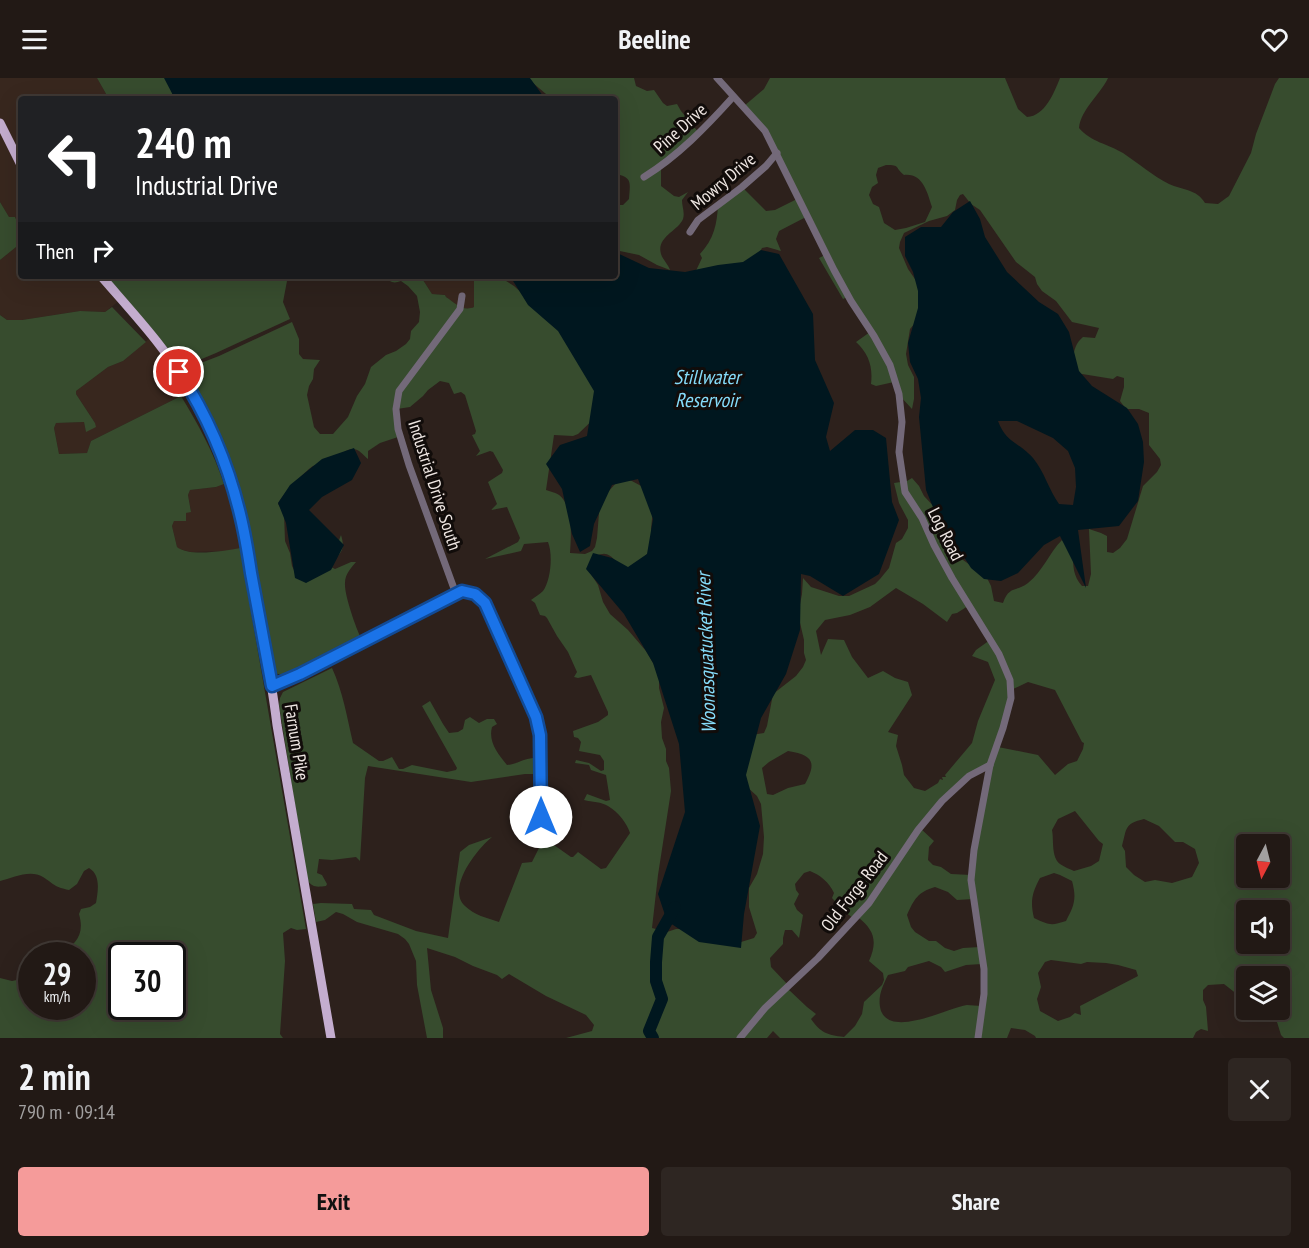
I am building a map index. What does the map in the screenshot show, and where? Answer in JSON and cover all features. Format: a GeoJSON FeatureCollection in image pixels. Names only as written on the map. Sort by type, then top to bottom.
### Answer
{"type":"FeatureCollection","features":[{"type":"Feature","properties":{"kind":"main road"},"geometry":{"type":"LineString","coordinates":[[0,123],[18,159]]}},
{"type":"Feature","properties":{"kind":"main road","name":"Farnum Pike"},"geometry":{"type":"LineString","coordinates":[[104,279],[158,343],[191,390],[215,439],[240,513],[272,686],[331,1038]]}},
{"type":"Feature","properties":{"kind":"street","name":"Log Road"},"geometry":{"type":"LineString","coordinates":[[717,78],[765,131],[834,270],[890,365],[899,394],[902,422],[899,452],[905,492],[922,518],[952,578],[999,654],[1010,680],[1011,698],[990,765],[974,850],[972,880],[984,969],[984,994],[978,1038]]}},
{"type":"Feature","properties":{"kind":"street","name":"Pine Drive"},"geometry":{"type":"LineString","coordinates":[[644,177],[686,146],[733,97]]}},
{"type":"Feature","properties":{"kind":"street","name":"Mowry Drive"},"geometry":{"type":"LineString","coordinates":[[690,232],[698,220],[742,187],[777,153]]}},
{"type":"Feature","properties":{"kind":"street","name":"Industrial Drive South"},"geometry":{"type":"LineString","coordinates":[[456,594],[398,429],[396,409],[399,391],[460,309],[462,296]]}},
{"type":"Feature","properties":{"kind":"street"},"geometry":{"type":"LineString","coordinates":[[272,686],[462,591],[475,594],[485,603],[536,717],[540,735],[541,817]]}},
{"type":"Feature","properties":{"kind":"street","name":"Old Forge Road"},"geometry":{"type":"LineString","coordinates":[[740,1038],[765,1008],[818,958],[869,903],[918,830],[942,801],[969,776],[990,765]]}},
{"type":"Feature","properties":{"kind":"shaded area"},"geometry":{"type":"Polygon","coordinates":[[[0,78],[97,78],[107,96],[18,96],[18,224],[15,217],[9,217],[0,202],[0,78]]]}},
{"type":"Feature","properties":{"kind":"shaded area"},"geometry":{"type":"Polygon","coordinates":[[[18,245],[18,279],[102,279],[120,300],[105,312],[80,311],[22,320],[7,320],[0,315],[0,260],[18,245]]]}},
{"type":"Feature","properties":{"kind":"shaded area"},"geometry":{"type":"Polygon","coordinates":[[[474,279],[474,307],[461,308],[445,295],[432,294],[423,280],[474,279]]]}},
{"type":"Feature","properties":{"kind":"shaded area"},"geometry":{"type":"Polygon","coordinates":[[[150,338],[189,392],[91,441],[87,453],[59,454],[54,428],[56,423],[84,422],[86,431],[95,423],[76,391],[108,367],[123,361],[150,338]]]}},
{"type":"Feature","properties":{"kind":"shaded area"},"geometry":{"type":"Polygon","coordinates":[[[229,482],[246,547],[227,551],[191,552],[179,549],[172,526],[174,521],[186,521],[186,513],[191,511],[188,495],[190,490],[216,487],[229,482]]]}},
{"type":"Feature","properties":{"kind":"green space"},"geometry":{"type":"Polygon","coordinates":[[[97,78],[168,78],[173,96],[107,96],[97,78]]]}},
{"type":"Feature","properties":{"kind":"green space"},"geometry":{"type":"Polygon","coordinates":[[[527,78],[634,78],[636,86],[647,91],[654,90],[667,106],[677,104],[699,133],[661,167],[661,186],[674,196],[679,197],[688,192],[682,200],[683,219],[664,239],[660,248],[670,270],[639,255],[618,251],[618,205],[623,205],[629,199],[630,189],[628,179],[618,174],[618,96],[548,96],[527,78]]]}},
{"type":"Feature","properties":{"kind":"green space"},"geometry":{"type":"Polygon","coordinates":[[[770,78],[1005,78],[1018,109],[1027,117],[1039,113],[1044,108],[1052,97],[1060,78],[1108,78],[1087,108],[1079,128],[1094,140],[1123,153],[1163,181],[1194,192],[1205,203],[1218,204],[1229,196],[1251,153],[1256,134],[1279,78],[1309,78],[1309,1038],[1284,1038],[1274,1020],[1290,1020],[1290,966],[1236,966],[1236,993],[1224,984],[1208,985],[1203,990],[1208,1031],[1201,1029],[1193,1038],[1036,1038],[1025,1030],[1011,1028],[1007,1038],[780,1038],[773,1031],[767,1038],[566,1038],[592,1031],[594,1025],[586,1015],[546,996],[509,974],[502,979],[455,957],[427,948],[431,990],[443,1028],[443,1038],[427,1038],[417,985],[416,961],[405,939],[398,934],[357,922],[336,912],[325,920],[316,922],[313,904],[352,904],[354,909],[371,910],[374,915],[416,931],[448,938],[460,852],[469,845],[492,837],[472,859],[461,879],[459,889],[460,898],[465,906],[481,916],[499,922],[522,863],[532,862],[544,838],[571,857],[578,852],[601,869],[606,868],[630,833],[612,808],[584,800],[587,794],[606,801],[610,800],[606,775],[591,770],[589,765],[575,763],[576,760],[589,763],[601,771],[604,770],[604,761],[600,755],[579,751],[581,742],[574,737],[573,731],[598,722],[608,715],[608,712],[591,675],[574,677],[577,672],[568,652],[547,618],[540,615],[535,603],[531,600],[543,591],[548,580],[551,560],[548,542],[524,544],[521,551],[485,559],[518,542],[520,538],[507,507],[491,510],[497,504],[488,482],[503,470],[493,452],[476,456],[480,451],[472,435],[476,431],[465,395],[461,392],[454,394],[449,383],[440,381],[410,407],[397,409],[401,436],[380,443],[368,451],[368,459],[357,450],[350,449],[333,459],[313,466],[278,504],[284,513],[285,541],[295,572],[335,551],[341,535],[342,550],[331,567],[335,569],[356,562],[347,574],[345,588],[361,638],[286,676],[274,673],[248,526],[217,432],[186,376],[187,370],[193,366],[292,322],[299,339],[299,354],[303,359],[320,360],[314,369],[307,395],[314,427],[320,434],[333,434],[348,417],[371,367],[406,344],[410,339],[411,331],[419,322],[417,296],[401,281],[392,282],[387,279],[422,279],[432,294],[445,295],[463,308],[470,308],[474,307],[474,279],[503,279],[514,286],[578,344],[602,411],[578,434],[554,435],[546,490],[560,495],[566,505],[571,525],[570,553],[585,554],[595,547],[600,501],[616,483],[630,480],[643,487],[653,509],[651,529],[653,547],[635,568],[625,567],[609,555],[601,554],[596,556],[589,571],[598,585],[603,602],[610,614],[646,651],[659,673],[659,688],[664,708],[661,722],[662,738],[666,749],[671,791],[652,928],[667,932],[684,929],[741,942],[754,938],[757,933],[749,907],[749,888],[757,874],[763,854],[764,837],[761,804],[743,779],[751,735],[764,733],[773,694],[796,676],[806,660],[798,614],[803,578],[811,587],[839,596],[849,596],[875,584],[889,568],[896,543],[902,539],[908,528],[908,520],[899,503],[894,483],[912,478],[919,486],[924,496],[937,510],[949,538],[963,560],[987,578],[994,601],[1003,603],[1011,591],[1028,583],[1062,540],[1073,553],[1075,575],[1082,586],[1088,586],[1091,574],[1089,529],[1107,536],[1107,552],[1113,553],[1127,539],[1143,486],[1161,465],[1160,459],[1149,445],[1149,413],[1139,409],[1126,409],[1120,401],[1124,378],[1117,376],[1113,379],[1076,373],[1074,358],[1079,341],[1083,337],[1095,338],[1099,328],[1072,322],[1056,301],[1042,291],[1035,277],[1016,262],[980,210],[963,194],[957,200],[955,210],[947,216],[929,221],[904,233],[900,242],[899,248],[922,294],[916,322],[910,329],[906,354],[914,377],[912,409],[900,396],[894,382],[876,386],[871,384],[869,361],[856,342],[870,332],[847,297],[843,299],[819,258],[825,255],[806,217],[779,231],[776,239],[781,251],[762,248],[757,257],[747,264],[693,277],[702,258],[700,254],[709,243],[714,231],[718,205],[742,187],[766,211],[775,210],[797,199],[767,135],[744,106],[764,89],[770,78]],[[894,165],[878,168],[876,175],[878,183],[872,187],[869,195],[873,204],[879,207],[884,223],[895,230],[925,222],[932,207],[920,180],[904,175],[894,165]],[[896,588],[870,607],[850,615],[825,620],[816,631],[821,655],[828,639],[844,640],[852,657],[868,678],[883,671],[908,682],[912,695],[888,732],[898,735],[896,746],[904,775],[914,788],[925,791],[938,783],[940,779],[943,780],[942,777],[946,777],[945,775],[972,743],[978,721],[995,680],[988,662],[972,656],[976,650],[990,640],[968,606],[952,614],[947,622],[896,588]],[[1028,682],[1011,690],[998,747],[1038,755],[1055,775],[1068,764],[1077,761],[1084,743],[1055,690],[1028,682]],[[788,751],[762,768],[767,794],[773,795],[805,784],[811,770],[808,757],[788,751]],[[989,768],[967,778],[920,828],[934,841],[929,847],[928,860],[951,874],[971,875],[989,768]],[[1075,811],[1058,819],[1052,830],[1053,848],[1057,861],[1074,871],[1099,861],[1103,844],[1075,811]],[[1144,819],[1127,828],[1122,846],[1125,851],[1126,867],[1145,882],[1155,880],[1172,883],[1192,877],[1199,863],[1195,849],[1183,842],[1175,842],[1159,826],[1144,819]],[[810,871],[804,873],[795,884],[799,894],[794,904],[803,915],[799,938],[792,930],[785,930],[783,944],[770,958],[771,967],[789,986],[788,989],[816,1014],[811,1019],[821,1030],[844,1037],[855,1026],[862,1014],[864,1002],[882,985],[883,973],[869,961],[874,942],[868,927],[858,917],[854,919],[844,911],[832,898],[834,893],[827,882],[810,871]],[[1054,873],[1040,878],[1032,897],[1034,918],[1050,924],[1066,921],[1074,902],[1072,881],[1054,873]],[[935,887],[914,900],[907,915],[911,927],[929,941],[936,941],[954,951],[980,947],[973,899],[957,900],[948,892],[935,887]],[[1051,960],[1045,962],[1038,973],[1041,987],[1037,999],[1040,1011],[1058,1021],[1075,1013],[1081,1015],[1080,1006],[1138,976],[1136,970],[1106,963],[1081,964],[1051,960]],[[929,961],[908,967],[905,971],[888,975],[884,984],[880,1006],[887,1019],[908,1022],[967,1005],[981,1006],[982,964],[966,965],[945,972],[941,967],[929,961]]]}},
{"type":"Feature","properties":{"kind":"green space"},"geometry":{"type":"Polygon","coordinates":[[[0,202],[9,217],[15,217],[18,224],[18,245],[0,260],[0,202]]]}},
{"type":"Feature","properties":{"kind":"green space"},"geometry":{"type":"Polygon","coordinates":[[[106,279],[289,279],[283,302],[290,319],[185,366],[178,364],[106,279]]]}},
{"type":"Feature","properties":{"kind":"green space"},"geometry":{"type":"Polygon","coordinates":[[[112,307],[146,342],[123,361],[108,367],[76,391],[96,427],[86,432],[84,422],[56,423],[54,428],[59,454],[87,453],[91,441],[181,396],[205,439],[224,484],[190,490],[188,495],[191,512],[186,513],[186,521],[174,521],[172,526],[177,547],[182,550],[207,552],[240,548],[306,929],[291,928],[283,933],[285,961],[280,1034],[283,1038],[0,1038],[0,978],[12,981],[18,980],[18,1020],[96,1020],[96,942],[75,942],[81,928],[79,914],[81,909],[96,903],[98,888],[93,871],[89,868],[84,871],[77,884],[69,890],[33,874],[0,881],[0,315],[7,320],[22,320],[80,311],[105,312],[112,307]]]}},
{"type":"Feature","properties":{"kind":"green space"},"geometry":{"type":"Polygon","coordinates":[[[332,668],[342,695],[353,743],[379,761],[392,757],[399,769],[412,765],[447,772],[456,770],[457,768],[422,706],[430,701],[449,733],[463,729],[465,720],[470,717],[479,723],[487,719],[494,719],[497,724],[492,727],[491,738],[500,757],[507,765],[533,758],[533,774],[471,782],[368,766],[365,778],[360,861],[356,857],[319,859],[317,873],[322,875],[327,884],[326,886],[313,886],[307,880],[279,705],[283,692],[332,668]]]}},
{"type":"Feature","properties":{"kind":"water"},"geometry":{"type":"Polygon","coordinates":[[[164,78],[530,78],[543,96],[173,96],[164,78]]]}},
{"type":"Feature","properties":{"kind":"water"},"geometry":{"type":"Polygon","coordinates":[[[970,201],[980,219],[985,237],[1007,272],[1039,302],[1058,314],[1069,332],[1079,371],[1092,386],[1127,408],[1138,424],[1143,442],[1144,462],[1138,501],[1119,526],[1078,530],[1086,588],[1060,536],[1044,545],[1018,573],[1001,581],[984,579],[971,568],[939,522],[926,490],[919,417],[921,398],[918,379],[910,362],[908,343],[918,308],[918,291],[913,272],[905,256],[905,237],[921,227],[941,227],[953,212],[970,201]],[[998,421],[1005,434],[1037,463],[1059,504],[1073,505],[1076,487],[1075,468],[1068,451],[1053,438],[1017,421],[998,421]]]}},
{"type":"Feature","properties":{"kind":"water","name":"Stillwater Reservoir"},"geometry":{"type":"Polygon","coordinates":[[[761,250],[779,254],[813,314],[815,360],[834,403],[826,437],[830,451],[855,430],[873,430],[886,438],[892,502],[899,520],[879,574],[843,596],[810,576],[801,574],[800,630],[786,674],[761,718],[746,775],[760,826],[744,914],[741,948],[699,942],[667,921],[658,894],[685,812],[679,744],[653,663],[624,614],[586,569],[593,553],[612,558],[628,567],[647,554],[653,519],[638,479],[612,485],[594,524],[590,546],[580,552],[572,534],[562,489],[546,464],[560,445],[587,436],[594,391],[558,331],[528,305],[512,279],[618,279],[618,253],[649,268],[685,272],[743,262],[761,250]]]}},
{"type":"Feature","properties":{"kind":"water"},"geometry":{"type":"Polygon","coordinates":[[[354,448],[361,463],[352,480],[322,497],[309,510],[344,545],[331,570],[306,583],[295,578],[286,523],[278,503],[290,485],[322,459],[354,448]]]}},
{"type":"Feature","properties":{"kind":"waterway","name":"Woonasquatucket River"},"geometry":{"type":"LineString","coordinates":[[653,1038],[649,1031],[662,999],[656,981],[658,937],[675,907]]}},
{"type":"Feature","properties":{"kind":"route"},"geometry":{"type":"LineString","coordinates":[[179,372],[191,390],[215,439],[232,485],[246,540],[272,686],[462,591],[475,594],[485,603],[536,717],[540,735],[541,817]]}}]}
